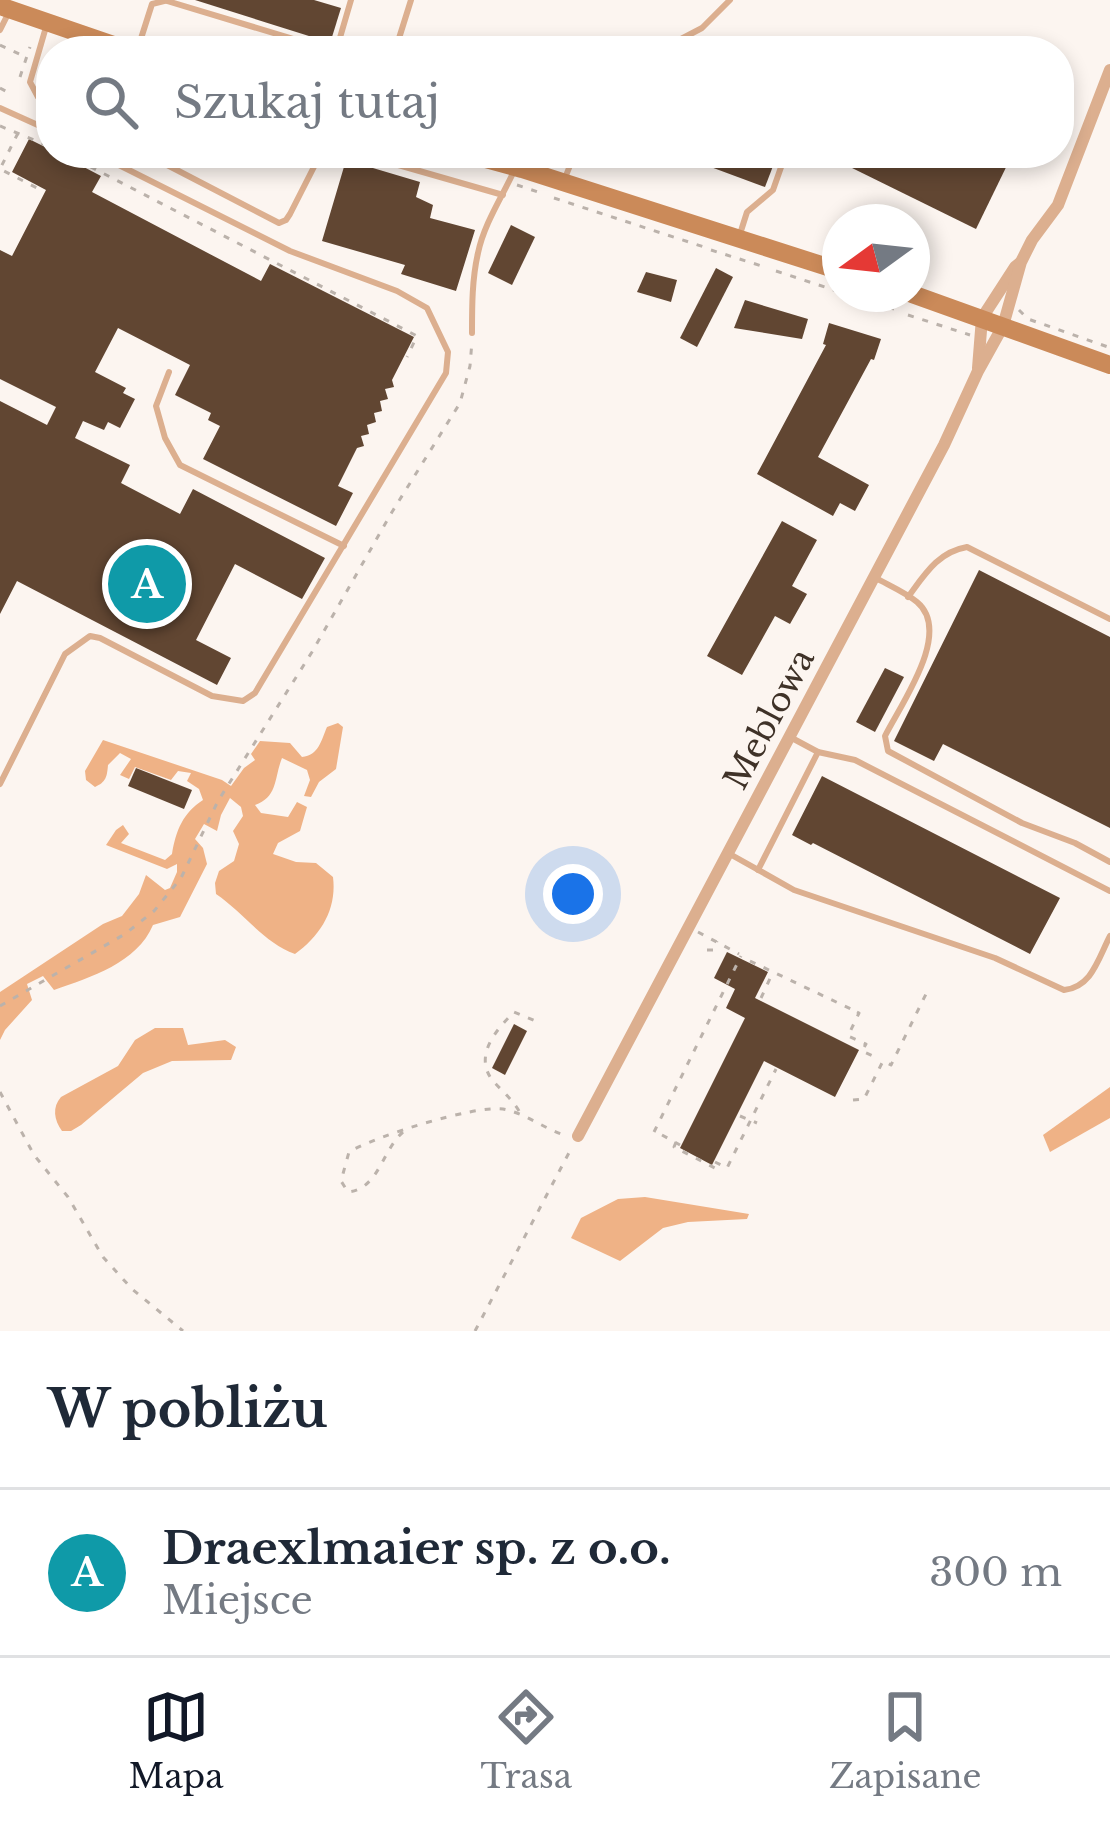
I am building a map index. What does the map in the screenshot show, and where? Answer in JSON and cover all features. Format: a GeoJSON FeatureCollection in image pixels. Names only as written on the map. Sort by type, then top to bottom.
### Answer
{"type":"FeatureCollection","features":[{"type":"Feature","properties":{"kind":"street"},"geometry":{"type":"LineString","coordinates":[[3,8],[86,36]]}},
{"type":"Feature","properties":{"kind":"street"},"geometry":{"type":"LineString","coordinates":[[1074,164],[1110,70]]}},
{"type":"Feature","properties":{"kind":"street"},"geometry":{"type":"LineString","coordinates":[[498,168],[822,265]]}},
{"type":"Feature","properties":{"kind":"street"},"geometry":{"type":"LineString","coordinates":[[978,371],[977,327],[1058,206],[1073,168]]}},
{"type":"Feature","properties":{"kind":"street","name":"Meblowa"},"geometry":{"type":"LineString","coordinates":[[578,1136],[944,445],[1003,326],[1021,262]]}},
{"type":"Feature","properties":{"kind":"street"},"geometry":{"type":"LineString","coordinates":[[930,303],[977,327],[1003,326],[1110,365]]}},
{"type":"Feature","properties":{"kind":"lane"},"geometry":{"type":"LineString","coordinates":[[140,36],[152,4],[168,0],[285,36]]}},
{"type":"Feature","properties":{"kind":"lane"},"geometry":{"type":"LineString","coordinates":[[340,36],[351,0]]}},
{"type":"Feature","properties":{"kind":"lane"},"geometry":{"type":"LineString","coordinates":[[400,36],[411,0]]}},
{"type":"Feature","properties":{"kind":"lane"},"geometry":{"type":"LineString","coordinates":[[687,36],[702,28],[730,0]]}},
{"type":"Feature","properties":{"kind":"lane"},"geometry":{"type":"LineString","coordinates":[[2,34],[3,8]]}},
{"type":"Feature","properties":{"kind":"lane"},"geometry":{"type":"LineString","coordinates":[[43,36],[47,24]]}},
{"type":"Feature","properties":{"kind":"lane"},"geometry":{"type":"LineString","coordinates":[[36,62],[30,82],[36,94]]}},
{"type":"Feature","properties":{"kind":"lane"},"geometry":{"type":"LineString","coordinates":[[0,108],[36,124]]}},
{"type":"Feature","properties":{"kind":"lane"},"geometry":{"type":"LineString","coordinates":[[0,784],[65,654],[90,636],[212,696],[243,701],[255,693],[446,373],[448,352],[427,308],[397,291],[290,251],[125,168]]}},
{"type":"Feature","properties":{"kind":"lane"},"geometry":{"type":"LineString","coordinates":[[173,168],[279,223],[286,220],[313,168]]}},
{"type":"Feature","properties":{"kind":"lane"},"geometry":{"type":"LineString","coordinates":[[411,168],[503,195]]}},
{"type":"Feature","properties":{"kind":"lane"},"geometry":{"type":"LineString","coordinates":[[559,190],[569,168]]}},
{"type":"Feature","properties":{"kind":"lane"},"geometry":{"type":"LineString","coordinates":[[739,238],[747,212],[773,190],[781,168]]}},
{"type":"Feature","properties":{"kind":"lane"},"geometry":{"type":"LineString","coordinates":[[472,333],[478,251],[516,176]]}},
{"type":"Feature","properties":{"kind":"lane"},"geometry":{"type":"LineString","coordinates":[[169,372],[156,406],[165,438],[180,464],[344,546]]}},
{"type":"Feature","properties":{"kind":"lane"},"geometry":{"type":"LineString","coordinates":[[908,597],[949,550],[967,547],[1110,620]]}},
{"type":"Feature","properties":{"kind":"lane"},"geometry":{"type":"LineString","coordinates":[[874,577],[921,605],[930,627],[928,652],[885,736],[887,751],[1022,824],[1110,862]]}},
{"type":"Feature","properties":{"kind":"lane"},"geometry":{"type":"LineString","coordinates":[[790,737],[818,752],[855,760],[1110,891]]}},
{"type":"Feature","properties":{"kind":"lane"},"geometry":{"type":"LineString","coordinates":[[758,870],[818,752]]}},
{"type":"Feature","properties":{"kind":"lane"},"geometry":{"type":"LineString","coordinates":[[728,853],[794,890],[995,958],[1064,990],[1088,981],[1110,936]]}},
{"type":"Feature","properties":{"kind":"path"},"geometry":{"type":"LineString","coordinates":[[2,34],[0,46],[26,57]]}},
{"type":"Feature","properties":{"kind":"path"},"geometry":{"type":"LineString","coordinates":[[20,76],[33,39]]}},
{"type":"Feature","properties":{"kind":"path"},"geometry":{"type":"LineString","coordinates":[[0,88],[11,94]]}},
{"type":"Feature","properties":{"kind":"path"},"geometry":{"type":"LineString","coordinates":[[0,126],[36,141]]}},
{"type":"Feature","properties":{"kind":"path"},"geometry":{"type":"LineString","coordinates":[[18,133],[0,169],[41,190]]}},
{"type":"Feature","properties":{"kind":"path"},"geometry":{"type":"LineString","coordinates":[[12,145],[21,148]]}},
{"type":"Feature","properties":{"kind":"path"},"geometry":{"type":"LineString","coordinates":[[93,168],[417,336],[406,357]]}},
{"type":"Feature","properties":{"kind":"path"},"geometry":{"type":"LineString","coordinates":[[516,176],[544,194]]}},
{"type":"Feature","properties":{"kind":"path"},"geometry":{"type":"LineString","coordinates":[[559,190],[704,247]]}},
{"type":"Feature","properties":{"kind":"path"},"geometry":{"type":"LineString","coordinates":[[711,250],[768,268]]}},
{"type":"Feature","properties":{"kind":"path"},"geometry":{"type":"LineString","coordinates":[[776,271],[822,286]]}},
{"type":"Feature","properties":{"kind":"path"},"geometry":{"type":"LineString","coordinates":[[1018,306],[1028,319],[1110,348]]}},
{"type":"Feature","properties":{"kind":"path"},"geometry":{"type":"LineString","coordinates":[[908,315],[977,327]]}},
{"type":"Feature","properties":{"kind":"path"},"geometry":{"type":"LineString","coordinates":[[0,1006],[125,934],[154,911],[181,878],[218,801],[460,403],[470,366],[472,333]]}},
{"type":"Feature","properties":{"kind":"path"},"geometry":{"type":"LineString","coordinates":[[654,1132],[740,955],[688,927]]}},
{"type":"Feature","properties":{"kind":"path"},"geometry":{"type":"LineString","coordinates":[[706,950],[713,950],[717,941]]}},
{"type":"Feature","properties":{"kind":"path"},"geometry":{"type":"LineString","coordinates":[[750,961],[859,1013],[847,1038],[866,1044],[862,1051],[873,1056]]}},
{"type":"Feature","properties":{"kind":"path"},"geometry":{"type":"LineString","coordinates":[[760,998],[773,970]]}},
{"type":"Feature","properties":{"kind":"path"},"geometry":{"type":"LineString","coordinates":[[853,1100],[864,1099],[883,1061],[891,1065],[926,994]]}},
{"type":"Feature","properties":{"kind":"path"},"geometry":{"type":"LineString","coordinates":[[521,1114],[486,1069],[484,1053],[514,1012],[538,1022]]}},
{"type":"Feature","properties":{"kind":"path"},"geometry":{"type":"LineString","coordinates":[[662,1135],[678,1143],[674,1147],[715,1168],[717,1163],[727,1168],[776,1069]]}},
{"type":"Feature","properties":{"kind":"path"},"geometry":{"type":"LineString","coordinates":[[0,1092],[34,1155],[68,1197],[104,1257],[132,1289],[183,1331]]}},
{"type":"Feature","properties":{"kind":"path"},"geometry":{"type":"LineString","coordinates":[[403,1132],[392,1141],[370,1184],[348,1192],[341,1181],[349,1152],[366,1142],[483,1108],[521,1114],[560,1134],[578,1136],[475,1331]]}},
{"type":"Feature","properties":{"kind":"path"},"geometry":{"type":"LineString","coordinates":[[740,1116],[757,1124]]}},
{"type":"Feature","properties":{"kind":"shaded area"},"geometry":{"type":"Polygon","coordinates":[[[338,723],[343,727],[336,769],[319,782],[311,797],[304,796],[310,780],[307,770],[282,758],[272,792],[255,805],[261,813],[288,817],[297,802],[307,807],[300,831],[278,843],[273,854],[316,863],[333,877],[330,910],[304,947],[295,954],[284,949],[216,894],[219,871],[234,861],[239,844],[233,831],[243,816],[241,807],[230,798],[217,831],[204,824],[195,839],[207,864],[180,917],[153,925],[136,949],[97,974],[54,990],[43,976],[27,984],[32,1000],[0,1040],[0,992],[122,916],[146,875],[165,890],[170,888],[177,864],[167,869],[106,845],[116,830],[123,825],[129,834],[121,843],[165,860],[172,854],[185,816],[203,800],[199,789],[187,781],[191,773],[178,771],[171,780],[135,767],[129,779],[120,775],[131,759],[120,753],[108,765],[104,781],[95,787],[86,780],[85,771],[103,740],[231,786],[255,760],[251,754],[260,741],[290,743],[302,757],[308,756],[319,746],[327,727],[338,723]]]}},
{"type":"Feature","properties":{"kind":"shaded area"},"geometry":{"type":"Polygon","coordinates":[[[155,1028],[183,1028],[188,1045],[225,1040],[236,1047],[231,1060],[172,1061],[143,1073],[81,1125],[62,1131],[55,1114],[61,1097],[118,1066],[135,1040],[155,1028]]]}},
{"type":"Feature","properties":{"kind":"shaded area"},"geometry":{"type":"Polygon","coordinates":[[[1110,1087],[1110,1118],[1050,1152],[1043,1135],[1110,1087]]]}},
{"type":"Feature","properties":{"kind":"shaded area"},"geometry":{"type":"Polygon","coordinates":[[[645,1197],[749,1214],[747,1219],[663,1228],[620,1261],[571,1238],[581,1218],[618,1199],[645,1197]]]}},
{"type":"Feature","properties":{"kind":"building"},"geometry":{"type":"Polygon","coordinates":[[[195,0],[314,0],[341,8],[332,36],[309,36],[195,0]]]}},
{"type":"Feature","properties":{"kind":"building"},"geometry":{"type":"Polygon","coordinates":[[[29,139],[36,142],[36,168],[86,168],[101,176],[92,192],[261,281],[270,264],[414,337],[392,380],[394,387],[385,389],[388,399],[380,401],[382,411],[374,413],[376,422],[367,425],[369,434],[361,436],[364,446],[357,448],[338,486],[353,493],[336,526],[203,459],[220,426],[208,420],[211,413],[175,395],[190,365],[118,328],[95,372],[126,388],[123,393],[135,399],[120,428],[108,422],[104,430],[83,421],[75,438],[130,465],[121,483],[180,514],[193,489],[325,558],[302,599],[235,564],[196,640],[231,658],[217,685],[17,581],[0,614],[0,401],[47,425],[56,407],[0,379],[0,250],[12,256],[46,190],[12,172],[29,139]]]}},
{"type":"Feature","properties":{"kind":"building"},"geometry":{"type":"Polygon","coordinates":[[[344,168],[373,168],[420,182],[416,197],[433,205],[430,218],[475,230],[456,291],[401,274],[405,265],[322,241],[344,168]]]}},
{"type":"Feature","properties":{"kind":"building"},"geometry":{"type":"Polygon","coordinates":[[[714,168],[772,168],[765,187],[714,168]]]}},
{"type":"Feature","properties":{"kind":"building"},"geometry":{"type":"Polygon","coordinates":[[[852,168],[1006,168],[976,229],[852,168]]]}},
{"type":"Feature","properties":{"kind":"building"},"geometry":{"type":"Polygon","coordinates":[[[511,225],[535,237],[512,285],[488,273],[511,225]]]}},
{"type":"Feature","properties":{"kind":"building"},"geometry":{"type":"Polygon","coordinates":[[[716,268],[733,277],[697,347],[680,338],[716,268]]]}},
{"type":"Feature","properties":{"kind":"building"},"geometry":{"type":"Polygon","coordinates":[[[646,272],[677,280],[671,302],[637,292],[646,272]]]}},
{"type":"Feature","properties":{"kind":"building"},"geometry":{"type":"Polygon","coordinates":[[[745,300],[808,319],[802,339],[734,328],[745,300]]]}},
{"type":"Feature","properties":{"kind":"building"},"geometry":{"type":"Polygon","coordinates":[[[829,323],[881,339],[874,360],[818,457],[869,485],[855,511],[840,503],[833,516],[757,474],[826,345],[829,323]]]}},
{"type":"Feature","properties":{"kind":"building"},"geometry":{"type":"Polygon","coordinates":[[[782,521],[817,540],[792,586],[807,594],[790,624],[775,616],[742,675],[707,656],[782,521]]]}},
{"type":"Feature","properties":{"kind":"building"},"geometry":{"type":"Polygon","coordinates":[[[979,570],[1110,637],[1110,828],[943,744],[934,761],[894,741],[979,570]]]}},
{"type":"Feature","properties":{"kind":"building"},"geometry":{"type":"Polygon","coordinates":[[[885,668],[904,677],[875,732],[856,722],[885,668]]]}},
{"type":"Feature","properties":{"kind":"building"},"geometry":{"type":"Polygon","coordinates":[[[136,768],[192,790],[184,809],[128,786],[136,768]]]}},
{"type":"Feature","properties":{"kind":"building"},"geometry":{"type":"Polygon","coordinates":[[[822,776],[1060,898],[1030,954],[792,835],[822,776]]]}},
{"type":"Feature","properties":{"kind":"building"},"geometry":{"type":"Polygon","coordinates":[[[727,952],[768,972],[755,998],[859,1050],[835,1097],[764,1061],[712,1165],[680,1148],[745,1018],[726,1008],[735,989],[714,978],[727,952]]]}},
{"type":"Feature","properties":{"kind":"building"},"geometry":{"type":"Polygon","coordinates":[[[514,1024],[527,1031],[505,1075],[492,1068],[514,1024]]]}},
{"type":"Feature","properties":{"kind":"place","name":"Draexlmaier sp. z o.o."},"geometry":{"type":"Point","coordinates":[147,584]}}]}
